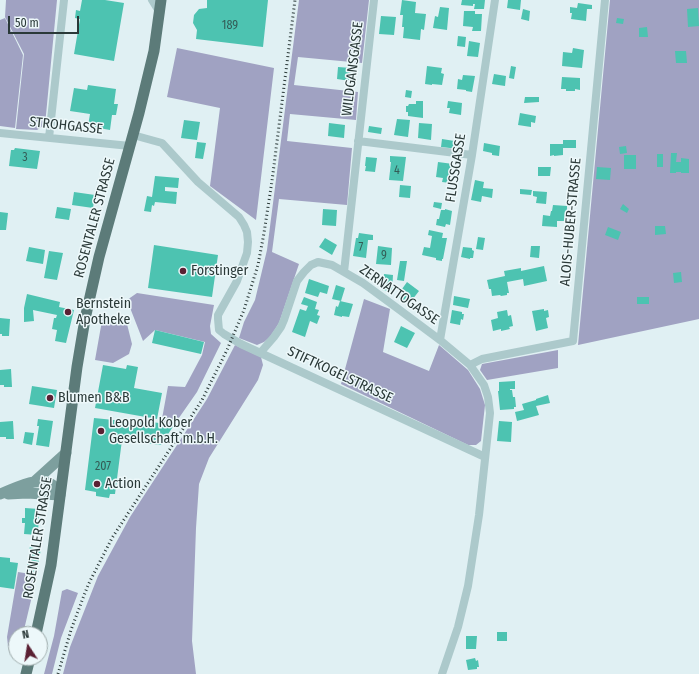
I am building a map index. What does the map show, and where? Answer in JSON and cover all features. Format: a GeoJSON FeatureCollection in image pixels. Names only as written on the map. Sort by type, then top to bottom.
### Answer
{"type":"FeatureCollection","features":[{"type":"Feature","properties":{"kind":"main road","name":"ROSENTALER STRASSE"},"geometry":{"type":"LineString","coordinates":[[38,626],[51,565],[77,367],[89,298],[154,51],[161,0]]}},
{"type":"Feature","properties":{"kind":"main road"},"geometry":{"type":"LineString","coordinates":[[34,482],[66,453]]}},
{"type":"Feature","properties":{"kind":"main road"},"geometry":{"type":"LineString","coordinates":[[1,494],[34,482],[48,482],[55,487],[60,495]]}},
{"type":"Feature","properties":{"kind":"main road"},"geometry":{"type":"LineString","coordinates":[[1,494],[60,495]]}},
{"type":"Feature","properties":{"kind":"street"},"geometry":{"type":"LineString","coordinates":[[49,138],[64,0]]}},
{"type":"Feature","properties":{"kind":"street"},"geometry":{"type":"LineString","coordinates":[[152,0],[160,13]]}},
{"type":"Feature","properties":{"kind":"street","name":"WILDGANSGASSE"},"geometry":{"type":"LineString","coordinates":[[344,272],[374,0]]}},
{"type":"Feature","properties":{"kind":"street","name":"FLUSSGASSE"},"geometry":{"type":"LineString","coordinates":[[440,340],[472,155],[495,0]]}},
{"type":"Feature","properties":{"kind":"street","name":"ALOIS-HUBER-STRASSE"},"geometry":{"type":"LineString","coordinates":[[470,365],[482,359],[573,341],[605,0]]}},
{"type":"Feature","properties":{"kind":"street","name":"STROHGASSE"},"geometry":{"type":"LineString","coordinates":[[0,133],[130,146]]}},
{"type":"Feature","properties":{"kind":"street","name":"STIFTKOGELSTRASSE"},"geometry":{"type":"LineString","coordinates":[[133,135],[162,143],[198,182],[239,217],[248,232],[247,253],[237,281],[218,315],[219,330],[241,344],[485,457]]}},
{"type":"Feature","properties":{"kind":"street"},"geometry":{"type":"LineString","coordinates":[[358,141],[472,155]]}},
{"type":"Feature","properties":{"kind":"street","name":"ZERNATTOGASSE"},"geometry":{"type":"LineString","coordinates":[[261,352],[281,327],[297,282],[304,272],[311,265],[318,262],[332,265],[363,283],[440,340],[470,365],[484,385],[488,397],[490,413],[485,457]]}},
{"type":"Feature","properties":{"kind":"street"},"geometry":{"type":"LineString","coordinates":[[442,674],[458,627],[468,586],[479,515],[485,457]]}},
{"type":"Feature","properties":{"kind":"shaded area"},"geometry":{"type":"Polygon","coordinates":[[[6,0],[57,0],[45,125],[37,130],[16,129],[24,54],[5,17],[6,0]]]}},
{"type":"Feature","properties":{"kind":"shaded area"},"geometry":{"type":"Polygon","coordinates":[[[299,0],[369,0],[362,63],[298,57],[294,85],[358,92],[356,120],[290,114],[287,141],[352,148],[347,205],[279,199],[272,252],[299,264],[279,323],[270,337],[257,345],[239,338],[244,322],[255,300],[267,250],[299,0]]]}},
{"type":"Feature","properties":{"kind":"shaded area"},"geometry":{"type":"Polygon","coordinates":[[[610,0],[699,0],[699,319],[578,345],[610,0]]]}},
{"type":"Feature","properties":{"kind":"shaded area"},"geometry":{"type":"Polygon","coordinates":[[[5,18],[23,55],[15,128],[0,126],[0,20],[5,18]]]}},
{"type":"Feature","properties":{"kind":"shaded area"},"geometry":{"type":"Polygon","coordinates":[[[177,48],[274,68],[256,220],[210,186],[220,108],[167,97],[177,48]]]}},
{"type":"Feature","properties":{"kind":"shaded area"},"geometry":{"type":"Polygon","coordinates":[[[137,293],[214,305],[210,326],[211,334],[221,343],[197,392],[174,425],[161,424],[168,386],[185,387],[202,355],[205,342],[155,330],[143,341],[127,300],[137,293]]]}},
{"type":"Feature","properties":{"kind":"shaded area"},"geometry":{"type":"Polygon","coordinates":[[[364,299],[390,309],[383,352],[429,371],[439,345],[468,370],[480,389],[485,405],[481,441],[476,445],[468,445],[341,384],[364,299]]]}},
{"type":"Feature","properties":{"kind":"shaded area"},"geometry":{"type":"Polygon","coordinates":[[[103,315],[117,318],[125,316],[132,344],[129,354],[113,363],[95,360],[103,315]]]}},
{"type":"Feature","properties":{"kind":"shaded area"},"geometry":{"type":"Polygon","coordinates":[[[235,345],[261,357],[263,365],[258,380],[209,458],[199,484],[192,641],[196,674],[63,674],[70,647],[98,576],[130,517],[207,399],[235,345]]]}},
{"type":"Feature","properties":{"kind":"shaded area"},"geometry":{"type":"Polygon","coordinates":[[[558,350],[558,368],[487,380],[480,370],[482,364],[558,350]]]}},
{"type":"Feature","properties":{"kind":"shaded area"},"geometry":{"type":"Polygon","coordinates":[[[18,572],[37,575],[25,626],[9,626],[18,572]]]}},
{"type":"Feature","properties":{"kind":"shaded area"},"geometry":{"type":"Polygon","coordinates":[[[67,589],[78,593],[61,638],[52,674],[44,674],[46,666],[48,666],[48,659],[54,636],[62,591],[67,589]]]}},
{"type":"Feature","properties":{"kind":"building"},"geometry":{"type":"Polygon","coordinates":[[[82,0],[105,0],[124,3],[114,61],[74,54],[80,19],[75,18],[76,10],[80,11],[82,0]]]}},
{"type":"Feature","properties":{"kind":"building"},"geometry":{"type":"Polygon","coordinates":[[[207,0],[268,0],[263,47],[196,39],[197,30],[193,23],[194,15],[199,9],[207,8],[207,0]]]}},
{"type":"Feature","properties":{"kind":"building"},"geometry":{"type":"Polygon","coordinates":[[[402,0],[416,2],[415,13],[426,14],[424,30],[421,29],[420,40],[403,38],[403,15],[400,15],[402,0]]]}},
{"type":"Feature","properties":{"kind":"building"},"geometry":{"type":"Polygon","coordinates":[[[462,0],[485,0],[484,9],[474,9],[475,4],[473,4],[473,6],[461,5],[462,0]]]}},
{"type":"Feature","properties":{"kind":"building"},"geometry":{"type":"Polygon","coordinates":[[[508,0],[521,0],[520,10],[507,8],[508,0]]]}},
{"type":"Feature","properties":{"kind":"building"},"geometry":{"type":"Polygon","coordinates":[[[578,3],[592,5],[592,9],[587,9],[586,21],[571,19],[572,13],[570,13],[570,7],[577,8],[578,3]]]}},
{"type":"Feature","properties":{"kind":"building"},"geometry":{"type":"Polygon","coordinates":[[[440,7],[449,8],[447,30],[433,28],[435,16],[438,17],[440,7]]]}},
{"type":"Feature","properties":{"kind":"building"},"geometry":{"type":"Polygon","coordinates":[[[698,8],[699,26],[688,27],[687,9],[698,8]]]}},
{"type":"Feature","properties":{"kind":"building"},"geometry":{"type":"Polygon","coordinates":[[[523,9],[530,11],[529,21],[521,19],[523,9]]]}},
{"type":"Feature","properties":{"kind":"building"},"geometry":{"type":"Polygon","coordinates":[[[464,11],[475,11],[475,14],[482,14],[481,31],[472,31],[473,27],[463,26],[464,11]]]}},
{"type":"Feature","properties":{"kind":"building"},"geometry":{"type":"Polygon","coordinates":[[[381,16],[396,17],[394,35],[379,34],[381,16]]]}},
{"type":"Feature","properties":{"kind":"building"},"geometry":{"type":"Polygon","coordinates":[[[617,18],[624,19],[623,24],[616,23],[617,18]]]}},
{"type":"Feature","properties":{"kind":"building"},"geometry":{"type":"Polygon","coordinates":[[[647,27],[648,37],[639,37],[639,28],[647,27]]]}},
{"type":"Feature","properties":{"kind":"building"},"geometry":{"type":"Polygon","coordinates":[[[458,36],[466,37],[465,47],[457,46],[458,36]]]}},
{"type":"Feature","properties":{"kind":"building"},"geometry":{"type":"Polygon","coordinates":[[[469,41],[480,43],[478,57],[467,56],[469,41]]]}},
{"type":"Feature","properties":{"kind":"building"},"geometry":{"type":"Polygon","coordinates":[[[573,48],[584,50],[582,68],[562,66],[563,52],[572,53],[573,48]]]}},
{"type":"Feature","properties":{"kind":"building"},"geometry":{"type":"Polygon","coordinates":[[[675,51],[686,51],[687,63],[676,63],[675,51]]]}},
{"type":"Feature","properties":{"kind":"building"},"geometry":{"type":"Polygon","coordinates":[[[427,66],[442,68],[441,73],[444,74],[442,85],[425,84],[427,66]]]}},
{"type":"Feature","properties":{"kind":"building"},"geometry":{"type":"Polygon","coordinates":[[[511,66],[516,67],[514,79],[509,78],[511,66]]]}},
{"type":"Feature","properties":{"kind":"building"},"geometry":{"type":"Polygon","coordinates":[[[338,67],[351,68],[350,81],[337,79],[338,67]]]}},
{"type":"Feature","properties":{"kind":"building"},"geometry":{"type":"Polygon","coordinates":[[[494,74],[506,76],[505,86],[492,84],[494,74]]]}},
{"type":"Feature","properties":{"kind":"building"},"geometry":{"type":"Polygon","coordinates":[[[463,75],[475,76],[472,92],[457,89],[458,79],[462,80],[463,75]]]}},
{"type":"Feature","properties":{"kind":"building"},"geometry":{"type":"Polygon","coordinates":[[[562,77],[580,78],[580,90],[575,89],[575,91],[566,91],[566,89],[561,89],[562,77]]]}},
{"type":"Feature","properties":{"kind":"building"},"geometry":{"type":"Polygon","coordinates":[[[88,85],[116,89],[114,104],[118,104],[116,115],[112,115],[110,130],[88,126],[90,114],[70,111],[74,88],[87,90],[88,85]]]}},
{"type":"Feature","properties":{"kind":"building"},"geometry":{"type":"Polygon","coordinates":[[[406,90],[412,91],[411,98],[405,97],[406,90]]]}},
{"type":"Feature","properties":{"kind":"building"},"geometry":{"type":"Polygon","coordinates":[[[525,97],[539,97],[539,102],[524,103],[525,97]]]}},
{"type":"Feature","properties":{"kind":"building"},"geometry":{"type":"Polygon","coordinates":[[[416,101],[423,101],[423,118],[408,116],[408,112],[406,112],[406,106],[409,104],[416,104],[416,101]]]}},
{"type":"Feature","properties":{"kind":"building"},"geometry":{"type":"Polygon","coordinates":[[[448,101],[462,103],[461,115],[449,113],[450,108],[447,108],[448,101]]]}},
{"type":"Feature","properties":{"kind":"building"},"geometry":{"type":"Polygon","coordinates":[[[520,113],[536,116],[535,123],[531,122],[531,127],[518,125],[520,113]]]}},
{"type":"Feature","properties":{"kind":"building"},"geometry":{"type":"Polygon","coordinates":[[[397,119],[410,120],[408,137],[394,135],[397,119]]]}},
{"type":"Feature","properties":{"kind":"building"},"geometry":{"type":"Polygon","coordinates":[[[184,120],[200,122],[197,140],[181,138],[184,120]]]}},
{"type":"Feature","properties":{"kind":"building"},"geometry":{"type":"Polygon","coordinates":[[[329,123],[345,125],[344,138],[328,136],[329,123]]]}},
{"type":"Feature","properties":{"kind":"building"},"geometry":{"type":"Polygon","coordinates":[[[419,123],[432,124],[431,140],[418,138],[419,123]]]}},
{"type":"Feature","properties":{"kind":"building"},"geometry":{"type":"Polygon","coordinates":[[[369,126],[382,128],[381,134],[368,132],[369,126]]]}},
{"type":"Feature","properties":{"kind":"building"},"geometry":{"type":"Polygon","coordinates":[[[442,139],[461,142],[459,149],[441,147],[442,139]]]}},
{"type":"Feature","properties":{"kind":"building"},"geometry":{"type":"Polygon","coordinates":[[[563,140],[576,140],[576,148],[563,148],[563,155],[550,156],[550,144],[563,144],[563,140]]]}},
{"type":"Feature","properties":{"kind":"building"},"geometry":{"type":"Polygon","coordinates":[[[197,142],[206,143],[203,159],[195,158],[197,142]]]}},
{"type":"Feature","properties":{"kind":"building"},"geometry":{"type":"Polygon","coordinates":[[[484,143],[500,146],[499,156],[483,151],[484,143]]]}},
{"type":"Feature","properties":{"kind":"building"},"geometry":{"type":"Polygon","coordinates":[[[626,146],[627,153],[620,154],[619,147],[626,146]]]}},
{"type":"Feature","properties":{"kind":"building"},"geometry":{"type":"Polygon","coordinates":[[[15,148],[40,151],[37,169],[9,166],[11,150],[14,150],[15,148]]]}},
{"type":"Feature","properties":{"kind":"building"},"geometry":{"type":"Polygon","coordinates":[[[671,153],[677,153],[676,162],[681,162],[681,158],[689,159],[689,173],[670,173],[671,153]]]}},
{"type":"Feature","properties":{"kind":"building"},"geometry":{"type":"Polygon","coordinates":[[[657,154],[663,154],[663,167],[657,167],[657,154]]]}},
{"type":"Feature","properties":{"kind":"building"},"geometry":{"type":"Polygon","coordinates":[[[624,155],[636,155],[636,169],[624,169],[624,155]]]}},
{"type":"Feature","properties":{"kind":"building"},"geometry":{"type":"Polygon","coordinates":[[[390,156],[406,157],[403,181],[389,180],[391,162],[390,156]]]}},
{"type":"Feature","properties":{"kind":"building"},"geometry":{"type":"Polygon","coordinates":[[[366,157],[377,158],[375,172],[365,171],[366,157]]]}},
{"type":"Feature","properties":{"kind":"building"},"geometry":{"type":"Polygon","coordinates":[[[438,162],[453,164],[450,183],[442,182],[443,178],[436,177],[438,162]]]}},
{"type":"Feature","properties":{"kind":"building"},"geometry":{"type":"Polygon","coordinates":[[[538,167],[551,167],[550,176],[538,176],[538,167]]]}},
{"type":"Feature","properties":{"kind":"building"},"geometry":{"type":"Polygon","coordinates":[[[597,167],[611,168],[610,180],[596,179],[597,167]]]}},
{"type":"Feature","properties":{"kind":"building"},"geometry":{"type":"Polygon","coordinates":[[[155,176],[179,178],[178,188],[165,187],[165,191],[177,192],[176,204],[155,202],[154,206],[152,205],[151,212],[144,211],[147,196],[152,197],[155,176]]]}},
{"type":"Feature","properties":{"kind":"building"},"geometry":{"type":"Polygon","coordinates":[[[475,180],[484,182],[483,188],[493,189],[492,198],[482,196],[481,202],[471,200],[475,180]]]}},
{"type":"Feature","properties":{"kind":"building"},"geometry":{"type":"Polygon","coordinates":[[[400,185],[411,186],[410,198],[399,197],[400,185]]]}},
{"type":"Feature","properties":{"kind":"building"},"geometry":{"type":"Polygon","coordinates":[[[520,189],[532,190],[531,195],[520,194],[520,189]]]}},
{"type":"Feature","properties":{"kind":"building"},"geometry":{"type":"Polygon","coordinates":[[[533,191],[547,192],[546,204],[536,203],[537,197],[533,196],[533,191]]]}},
{"type":"Feature","properties":{"kind":"building"},"geometry":{"type":"Polygon","coordinates":[[[74,192],[95,195],[93,208],[72,205],[74,192]]]}},
{"type":"Feature","properties":{"kind":"building"},"geometry":{"type":"Polygon","coordinates":[[[434,202],[442,203],[441,209],[433,207],[434,202]]]}},
{"type":"Feature","properties":{"kind":"building"},"geometry":{"type":"Polygon","coordinates":[[[623,204],[629,209],[627,213],[620,209],[623,204]]]}},
{"type":"Feature","properties":{"kind":"building"},"geometry":{"type":"Polygon","coordinates":[[[553,205],[567,206],[567,221],[557,221],[557,227],[542,226],[543,215],[550,216],[553,205]]]}},
{"type":"Feature","properties":{"kind":"building"},"geometry":{"type":"Polygon","coordinates":[[[57,207],[71,209],[69,220],[55,218],[57,207]]]}},
{"type":"Feature","properties":{"kind":"building"},"geometry":{"type":"Polygon","coordinates":[[[323,209],[337,210],[336,226],[322,225],[323,209]]]}},
{"type":"Feature","properties":{"kind":"building"},"geometry":{"type":"Polygon","coordinates":[[[445,209],[452,211],[450,225],[446,224],[445,227],[436,225],[441,210],[445,209]]]}},
{"type":"Feature","properties":{"kind":"building"},"geometry":{"type":"Polygon","coordinates":[[[0,212],[8,213],[6,230],[0,230],[0,212]]]}},
{"type":"Feature","properties":{"kind":"building"},"geometry":{"type":"Polygon","coordinates":[[[655,226],[665,226],[666,234],[655,235],[655,226]]]}},
{"type":"Feature","properties":{"kind":"building"},"geometry":{"type":"Polygon","coordinates":[[[608,227],[621,232],[618,240],[605,235],[608,227]]]}},
{"type":"Feature","properties":{"kind":"building"},"geometry":{"type":"Polygon","coordinates":[[[429,230],[443,233],[442,238],[447,238],[442,261],[422,255],[424,247],[430,248],[432,236],[428,235],[429,230]]]}},
{"type":"Feature","properties":{"kind":"building"},"geometry":{"type":"Polygon","coordinates":[[[359,233],[373,235],[373,240],[368,240],[366,258],[353,256],[356,238],[358,238],[359,233]]]}},
{"type":"Feature","properties":{"kind":"building"},"geometry":{"type":"Polygon","coordinates":[[[478,237],[485,238],[483,250],[476,249],[478,237]]]}},
{"type":"Feature","properties":{"kind":"building"},"geometry":{"type":"Polygon","coordinates":[[[325,238],[337,245],[332,255],[319,247],[325,238]]]}},
{"type":"Feature","properties":{"kind":"building","name":"Forstinger"},"geometry":{"type":"Polygon","coordinates":[[[154,245],[218,255],[212,297],[148,288],[154,245]]]}},
{"type":"Feature","properties":{"kind":"building"},"geometry":{"type":"Polygon","coordinates":[[[378,246],[392,248],[391,265],[376,264],[378,246]]]}},
{"type":"Feature","properties":{"kind":"building"},"geometry":{"type":"Polygon","coordinates":[[[531,246],[540,246],[539,258],[530,257],[531,246]]]}},
{"type":"Feature","properties":{"kind":"building"},"geometry":{"type":"Polygon","coordinates":[[[29,247],[45,250],[43,264],[26,261],[29,247]]]}},
{"type":"Feature","properties":{"kind":"building"},"geometry":{"type":"Polygon","coordinates":[[[463,247],[472,248],[474,251],[473,258],[470,259],[461,257],[463,247]]]}},
{"type":"Feature","properties":{"kind":"building"},"geometry":{"type":"Polygon","coordinates":[[[49,251],[63,253],[57,280],[44,278],[49,251]]]}},
{"type":"Feature","properties":{"kind":"building"},"geometry":{"type":"Polygon","coordinates":[[[400,261],[407,261],[404,281],[397,280],[400,261]]]}},
{"type":"Feature","properties":{"kind":"building"},"geometry":{"type":"Polygon","coordinates":[[[544,266],[547,281],[524,286],[523,279],[507,282],[509,293],[507,293],[507,295],[492,296],[487,280],[505,276],[504,271],[521,268],[521,271],[544,266]]]}},
{"type":"Feature","properties":{"kind":"building"},"geometry":{"type":"Polygon","coordinates":[[[681,272],[682,282],[674,283],[673,273],[681,272]]]}},
{"type":"Feature","properties":{"kind":"building"},"geometry":{"type":"Polygon","coordinates":[[[384,274],[393,275],[392,291],[382,290],[384,274]]]}},
{"type":"Feature","properties":{"kind":"building"},"geometry":{"type":"Polygon","coordinates":[[[309,279],[329,286],[327,294],[320,292],[318,297],[305,293],[309,279]]]}},
{"type":"Feature","properties":{"kind":"building"},"geometry":{"type":"Polygon","coordinates":[[[407,282],[419,291],[409,304],[397,296],[407,282]]]}},
{"type":"Feature","properties":{"kind":"building"},"geometry":{"type":"Polygon","coordinates":[[[336,285],[345,288],[341,301],[332,299],[336,285]]]}},
{"type":"Feature","properties":{"kind":"building"},"geometry":{"type":"Polygon","coordinates":[[[27,294],[60,302],[59,307],[74,310],[66,343],[55,341],[57,330],[52,329],[54,318],[56,318],[57,315],[33,310],[34,321],[24,322],[24,308],[27,294]]]}},
{"type":"Feature","properties":{"kind":"building"},"geometry":{"type":"Polygon","coordinates":[[[454,296],[470,299],[468,308],[453,305],[454,296]]]}},
{"type":"Feature","properties":{"kind":"building"},"geometry":{"type":"Polygon","coordinates":[[[304,297],[317,302],[315,309],[319,310],[317,315],[320,316],[317,324],[310,321],[305,337],[292,332],[300,309],[306,311],[308,306],[301,304],[304,297]]]}},
{"type":"Feature","properties":{"kind":"building"},"geometry":{"type":"Polygon","coordinates":[[[637,297],[649,297],[649,304],[637,304],[637,297]]]}},
{"type":"Feature","properties":{"kind":"building"},"geometry":{"type":"Polygon","coordinates":[[[340,301],[353,304],[349,317],[334,315],[336,306],[338,307],[340,301]]]}},
{"type":"Feature","properties":{"kind":"building"},"geometry":{"type":"Polygon","coordinates":[[[544,309],[544,311],[548,310],[549,317],[546,318],[548,328],[536,331],[532,311],[544,309]]]}},
{"type":"Feature","properties":{"kind":"building"},"geometry":{"type":"Polygon","coordinates":[[[452,310],[462,312],[462,314],[464,314],[460,325],[450,323],[452,310]]]}},
{"type":"Feature","properties":{"kind":"building"},"geometry":{"type":"Polygon","coordinates":[[[507,310],[508,316],[511,315],[513,326],[509,327],[510,329],[493,331],[491,320],[498,318],[497,312],[507,310]]]}},
{"type":"Feature","properties":{"kind":"building"},"geometry":{"type":"Polygon","coordinates":[[[0,318],[10,319],[9,336],[2,336],[2,334],[0,334],[0,318]]]}},
{"type":"Feature","properties":{"kind":"building"},"geometry":{"type":"Polygon","coordinates":[[[401,326],[415,333],[407,348],[394,342],[401,326]]]}},
{"type":"Feature","properties":{"kind":"building"},"geometry":{"type":"Polygon","coordinates":[[[155,330],[204,342],[201,354],[152,343],[155,330]]]}},
{"type":"Feature","properties":{"kind":"building"},"geometry":{"type":"Polygon","coordinates":[[[103,365],[126,369],[127,365],[138,367],[134,388],[162,393],[157,419],[95,408],[103,365]]]}},
{"type":"Feature","properties":{"kind":"building"},"geometry":{"type":"Polygon","coordinates":[[[11,369],[12,387],[4,387],[4,385],[0,385],[0,370],[11,369]]]}},
{"type":"Feature","properties":{"kind":"building"},"geometry":{"type":"Polygon","coordinates":[[[515,381],[515,389],[510,390],[512,390],[513,397],[515,397],[516,407],[514,407],[514,409],[500,410],[498,391],[499,382],[515,381]]]}},
{"type":"Feature","properties":{"kind":"building"},"geometry":{"type":"Polygon","coordinates":[[[32,386],[57,390],[54,408],[29,404],[32,386]]]}},
{"type":"Feature","properties":{"kind":"building"},"geometry":{"type":"Polygon","coordinates":[[[548,395],[550,403],[536,406],[539,415],[517,421],[515,412],[524,410],[522,404],[548,395]]]}},
{"type":"Feature","properties":{"kind":"building"},"geometry":{"type":"Polygon","coordinates":[[[94,418],[124,421],[124,423],[129,424],[129,419],[174,425],[161,445],[122,440],[115,494],[110,494],[109,498],[96,496],[96,492],[85,490],[94,418]]]}},
{"type":"Feature","properties":{"kind":"building"},"geometry":{"type":"Polygon","coordinates":[[[38,419],[53,421],[49,447],[36,445],[39,426],[37,426],[38,419]]]}},
{"type":"Feature","properties":{"kind":"building"},"geometry":{"type":"Polygon","coordinates":[[[13,421],[14,439],[0,437],[0,422],[13,421]]]}},
{"type":"Feature","properties":{"kind":"building"},"geometry":{"type":"Polygon","coordinates":[[[499,421],[512,422],[511,442],[497,441],[499,421]]]}},
{"type":"Feature","properties":{"kind":"building"},"geometry":{"type":"Polygon","coordinates":[[[25,432],[34,433],[32,445],[23,443],[25,432]]]}},
{"type":"Feature","properties":{"kind":"building"},"geometry":{"type":"Polygon","coordinates":[[[25,508],[39,509],[38,535],[24,534],[25,523],[22,523],[22,518],[25,518],[25,508]]]}},
{"type":"Feature","properties":{"kind":"building"},"geometry":{"type":"Polygon","coordinates":[[[30,546],[41,548],[37,573],[26,571],[30,546]]]}},
{"type":"Feature","properties":{"kind":"building"},"geometry":{"type":"Polygon","coordinates":[[[0,557],[10,558],[10,562],[18,563],[14,589],[0,587],[0,557]]]}},
{"type":"Feature","properties":{"kind":"building"},"geometry":{"type":"Polygon","coordinates":[[[497,632],[507,632],[507,641],[497,641],[497,632]]]}},
{"type":"Feature","properties":{"kind":"building"},"geometry":{"type":"Polygon","coordinates":[[[466,636],[477,636],[476,649],[466,649],[466,636]]]}},
{"type":"Feature","properties":{"kind":"building"},"geometry":{"type":"Polygon","coordinates":[[[475,658],[476,661],[478,660],[479,667],[477,667],[477,669],[468,670],[466,660],[475,658]]]}},
{"type":"Feature","properties":{"kind":"railway"},"geometry":{"type":"LineString","coordinates":[[58,674],[71,630],[88,585],[112,538],[202,400],[227,350],[244,310],[258,265],[264,233],[295,0]]}},
{"type":"Feature","properties":{"kind":"place","name":"Forstinger"},"geometry":{"type":"Point","coordinates":[183,271]}},
{"type":"Feature","properties":{"kind":"place","name":"Bernstein Apotheke"},"geometry":{"type":"Point","coordinates":[68,312]}},
{"type":"Feature","properties":{"kind":"place","name":"Blumen B&B"},"geometry":{"type":"Point","coordinates":[50,398]}},
{"type":"Feature","properties":{"kind":"place","name":"Leopold Kober Gesellschaft m.b.H."},"geometry":{"type":"Point","coordinates":[101,431]}},
{"type":"Feature","properties":{"kind":"place","name":"Action"},"geometry":{"type":"Point","coordinates":[97,484]}}]}
